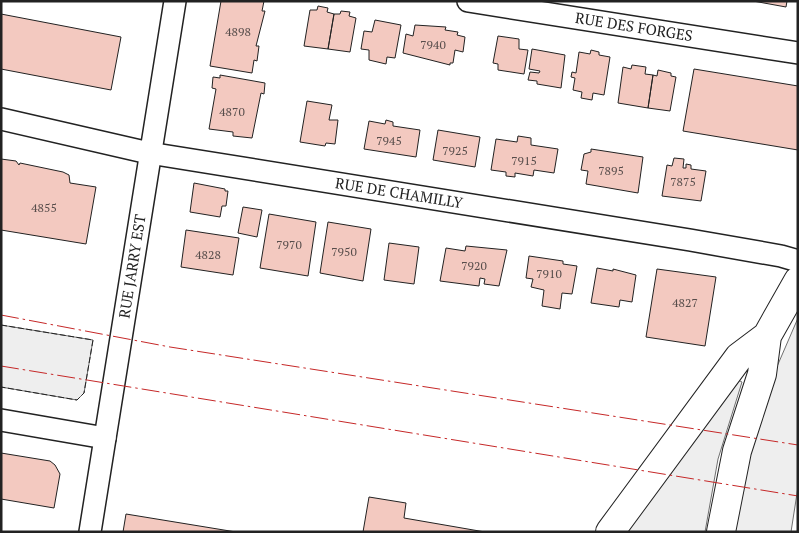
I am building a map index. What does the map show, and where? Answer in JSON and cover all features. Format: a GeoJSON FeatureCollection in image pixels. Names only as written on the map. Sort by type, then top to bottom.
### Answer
{"type":"FeatureCollection","features":[{"type":"Feature","properties":{"kind":"main road"},"geometry":{"type":"LineString","coordinates":[[721,532],[737,451],[762,374],[767,336],[798,281]]}},
{"type":"Feature","properties":{"kind":"main road"},"geometry":{"type":"LineString","coordinates":[[610,532],[739,357],[767,336]]}},
{"type":"Feature","properties":{"kind":"street","name":"RUE JARRY EST"},"geometry":{"type":"LineString","coordinates":[[90,532],[175,1]]}},
{"type":"Feature","properties":{"kind":"street","name":"RUE DES FORGES"},"geometry":{"type":"LineString","coordinates":[[468,1],[798,53]]}},
{"type":"Feature","properties":{"kind":"street","name":"RUE DE CHAMILLY"},"geometry":{"type":"LineString","coordinates":[[1,119],[150,153],[690,240],[781,256],[798,261]]}},
{"type":"Feature","properties":{"kind":"street"},"geometry":{"type":"LineString","coordinates":[[1,420],[105,438]]}},
{"type":"Feature","properties":{"kind":"shaded area"},"geometry":{"type":"Polygon","coordinates":[[[798,318],[798,487],[791,532],[733,532],[742,481],[766,392],[798,318]]]}},
{"type":"Feature","properties":{"kind":"shaded area"},"geometry":{"type":"Polygon","coordinates":[[[1,325],[93,340],[84,393],[77,400],[1,387],[1,325]]]}},
{"type":"Feature","properties":{"kind":"shaded area"},"geometry":{"type":"Polygon","coordinates":[[[738,380],[742,382],[718,459],[705,532],[625,532],[738,380]]]}},
{"type":"Feature","properties":{"kind":"building"},"geometry":{"type":"Polygon","coordinates":[[[221,1],[264,1],[262,11],[265,11],[256,46],[259,46],[257,61],[254,60],[252,73],[210,66],[221,1]]]}},
{"type":"Feature","properties":{"kind":"building"},"geometry":{"type":"Polygon","coordinates":[[[753,1],[787,1],[786,7],[753,1]]]}},
{"type":"Feature","properties":{"kind":"building"},"geometry":{"type":"Polygon","coordinates":[[[318,6],[328,8],[327,12],[334,14],[328,49],[304,46],[310,10],[317,10],[318,6]]]}},
{"type":"Feature","properties":{"kind":"building"},"geometry":{"type":"Polygon","coordinates":[[[341,11],[350,12],[349,16],[356,18],[350,52],[328,49],[334,14],[340,14],[341,11]]]}},
{"type":"Feature","properties":{"kind":"building"},"geometry":{"type":"Polygon","coordinates":[[[1,14],[121,37],[111,90],[1,69],[1,14]]]}},
{"type":"Feature","properties":{"kind":"building"},"geometry":{"type":"Polygon","coordinates":[[[375,20],[401,25],[395,58],[387,57],[386,64],[369,60],[369,50],[361,49],[364,31],[372,32],[375,20]]]}},
{"type":"Feature","properties":{"kind":"building"},"geometry":{"type":"Polygon","coordinates":[[[415,25],[446,27],[445,30],[458,32],[457,35],[465,37],[463,52],[455,50],[453,63],[450,63],[450,65],[403,53],[406,34],[413,36],[415,25]]]}},
{"type":"Feature","properties":{"kind":"building"},"geometry":{"type":"Polygon","coordinates":[[[498,36],[519,39],[519,49],[528,50],[524,74],[498,70],[498,64],[493,63],[498,36]]]}},
{"type":"Feature","properties":{"kind":"building"},"geometry":{"type":"Polygon","coordinates":[[[532,49],[565,55],[561,88],[537,84],[537,81],[528,80],[530,72],[539,73],[540,71],[529,69],[532,49]]]}},
{"type":"Feature","properties":{"kind":"building"},"geometry":{"type":"Polygon","coordinates":[[[591,50],[599,52],[599,55],[610,57],[604,95],[593,93],[592,100],[581,98],[582,92],[573,90],[575,78],[571,77],[572,72],[576,73],[579,52],[590,54],[591,50]]]}},
{"type":"Feature","properties":{"kind":"building"},"geometry":{"type":"Polygon","coordinates":[[[632,65],[646,67],[645,74],[653,75],[648,108],[618,103],[623,67],[631,69],[632,65]]]}},
{"type":"Feature","properties":{"kind":"building"},"geometry":{"type":"Polygon","coordinates":[[[694,69],[798,86],[798,150],[683,131],[694,69]]]}},
{"type":"Feature","properties":{"kind":"building"},"geometry":{"type":"Polygon","coordinates":[[[658,70],[671,73],[671,76],[676,77],[670,111],[648,108],[653,75],[657,76],[658,70]]]}},
{"type":"Feature","properties":{"kind":"building"},"geometry":{"type":"Polygon","coordinates":[[[220,75],[265,83],[264,94],[261,93],[252,138],[233,136],[233,132],[209,129],[216,89],[212,88],[213,77],[220,78],[220,75]]]}},
{"type":"Feature","properties":{"kind":"building"},"geometry":{"type":"Polygon","coordinates":[[[307,101],[332,105],[329,120],[338,120],[335,144],[326,143],[325,146],[300,142],[307,101]]]}},
{"type":"Feature","properties":{"kind":"building"},"geometry":{"type":"Polygon","coordinates":[[[386,120],[393,122],[393,126],[420,130],[416,157],[364,149],[369,121],[385,124],[386,120]]]}},
{"type":"Feature","properties":{"kind":"building"},"geometry":{"type":"Polygon","coordinates":[[[438,130],[480,137],[475,167],[433,160],[438,130]]]}},
{"type":"Feature","properties":{"kind":"building"},"geometry":{"type":"Polygon","coordinates":[[[518,136],[531,138],[531,145],[558,149],[554,173],[534,170],[533,176],[515,173],[515,177],[506,176],[506,172],[491,170],[496,139],[517,142],[518,136]]]}},
{"type":"Feature","properties":{"kind":"building"},"geometry":{"type":"Polygon","coordinates":[[[591,149],[643,157],[638,193],[586,184],[588,171],[581,170],[584,154],[591,152],[591,149]]]}},
{"type":"Feature","properties":{"kind":"building"},"geometry":{"type":"Polygon","coordinates":[[[674,158],[684,159],[683,168],[686,168],[686,164],[691,165],[691,169],[706,171],[701,201],[662,196],[667,165],[672,166],[674,158]]]}},
{"type":"Feature","properties":{"kind":"building"},"geometry":{"type":"Polygon","coordinates":[[[1,159],[16,161],[19,165],[20,163],[63,172],[69,175],[70,183],[96,187],[86,244],[1,230],[1,159]]]}},
{"type":"Feature","properties":{"kind":"building"},"geometry":{"type":"Polygon","coordinates":[[[194,183],[228,191],[226,206],[222,206],[220,217],[190,212],[194,183]]]}},
{"type":"Feature","properties":{"kind":"building"},"geometry":{"type":"Polygon","coordinates":[[[243,207],[262,210],[257,237],[238,233],[243,207]]]}},
{"type":"Feature","properties":{"kind":"building"},"geometry":{"type":"Polygon","coordinates":[[[269,214],[316,222],[308,276],[260,268],[269,214]]]}},
{"type":"Feature","properties":{"kind":"building"},"geometry":{"type":"Polygon","coordinates":[[[328,222],[371,229],[363,281],[320,273],[328,222]]]}},
{"type":"Feature","properties":{"kind":"building"},"geometry":{"type":"Polygon","coordinates":[[[186,230],[239,238],[233,275],[181,267],[186,230]]]}},
{"type":"Feature","properties":{"kind":"building"},"geometry":{"type":"Polygon","coordinates":[[[389,243],[419,247],[414,284],[384,280],[389,243]]]}},
{"type":"Feature","properties":{"kind":"building"},"geometry":{"type":"Polygon","coordinates":[[[466,246],[507,250],[499,286],[484,284],[485,279],[480,278],[479,286],[440,281],[446,248],[465,251],[466,246]]]}},
{"type":"Feature","properties":{"kind":"building"},"geometry":{"type":"Polygon","coordinates":[[[529,256],[563,261],[563,264],[577,266],[572,294],[562,293],[560,309],[542,306],[544,290],[531,287],[533,279],[526,278],[529,256]]]}},
{"type":"Feature","properties":{"kind":"building"},"geometry":{"type":"Polygon","coordinates":[[[597,268],[613,271],[613,269],[636,275],[632,302],[620,300],[619,307],[591,303],[597,268]]]}},
{"type":"Feature","properties":{"kind":"building"},"geometry":{"type":"Polygon","coordinates":[[[657,269],[716,277],[705,346],[646,337],[657,269]]]}},
{"type":"Feature","properties":{"kind":"building"},"geometry":{"type":"Polygon","coordinates":[[[1,453],[50,461],[55,465],[60,474],[54,508],[1,499],[1,453]]]}},
{"type":"Feature","properties":{"kind":"building"},"geometry":{"type":"Polygon","coordinates":[[[369,497],[406,503],[404,518],[485,532],[363,532],[369,497]]]}},
{"type":"Feature","properties":{"kind":"building"},"geometry":{"type":"Polygon","coordinates":[[[126,514],[236,532],[123,532],[126,514]]]}},
{"type":"Feature","properties":{"kind":"fence"},"geometry":{"type":"LineString","coordinates":[[1,325],[93,340],[84,393],[77,400],[1,387]]}},
{"type":"Feature","properties":{"kind":"power"},"geometry":{"type":"LineString","coordinates":[[1,315],[170,347],[798,445]]}},
{"type":"Feature","properties":{"kind":"power"},"geometry":{"type":"LineString","coordinates":[[1,366],[798,496]]}}]}
